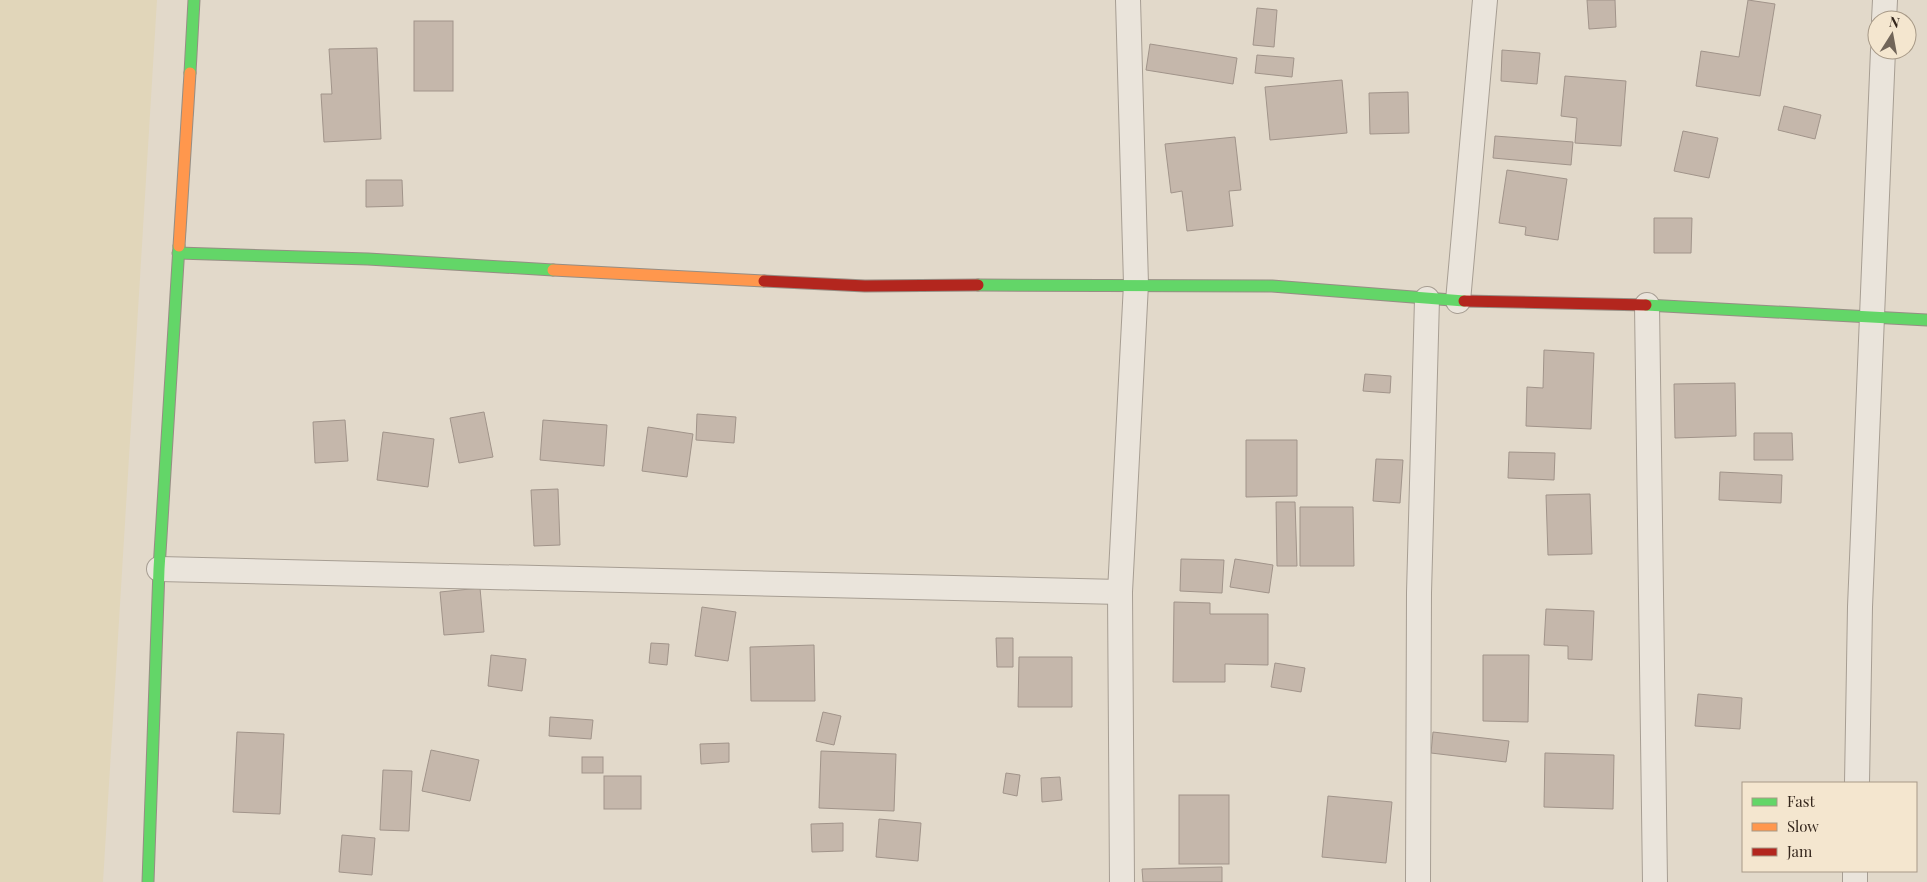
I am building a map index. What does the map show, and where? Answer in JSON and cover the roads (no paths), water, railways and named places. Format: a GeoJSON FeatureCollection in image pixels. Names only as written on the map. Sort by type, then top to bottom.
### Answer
{"type":"FeatureCollection","features":[{"type":"Feature","properties":{"kind":"street"},"geometry":{"type":"LineString","coordinates":[[148,882],[159,569],[194,0]]}},
{"type":"Feature","properties":{"kind":"street"},"geometry":{"type":"LineString","coordinates":[[1122,882],[1120,592],[1136,284],[1128,0]]}},
{"type":"Feature","properties":{"kind":"street"},"geometry":{"type":"LineString","coordinates":[[1458,301],[1485,0]]}},
{"type":"Feature","properties":{"kind":"street"},"geometry":{"type":"LineString","coordinates":[[1857,782],[1860,607],[1873,317],[1882,60]]}},
{"type":"Feature","properties":{"kind":"street"},"geometry":{"type":"LineString","coordinates":[[178,253],[368,259],[632,275],[865,286],[1136,284],[1272,286],[1458,301],[1646,306],[1927,320]]}},
{"type":"Feature","properties":{"kind":"street"},"geometry":{"type":"LineString","coordinates":[[1418,882],[1419,592],[1427,299]]}},
{"type":"Feature","properties":{"kind":"street"},"geometry":{"type":"LineString","coordinates":[[1646,306],[1656,882]]}},
{"type":"Feature","properties":{"kind":"street"},"geometry":{"type":"LineString","coordinates":[[159,569],[1120,592]]}}]}
